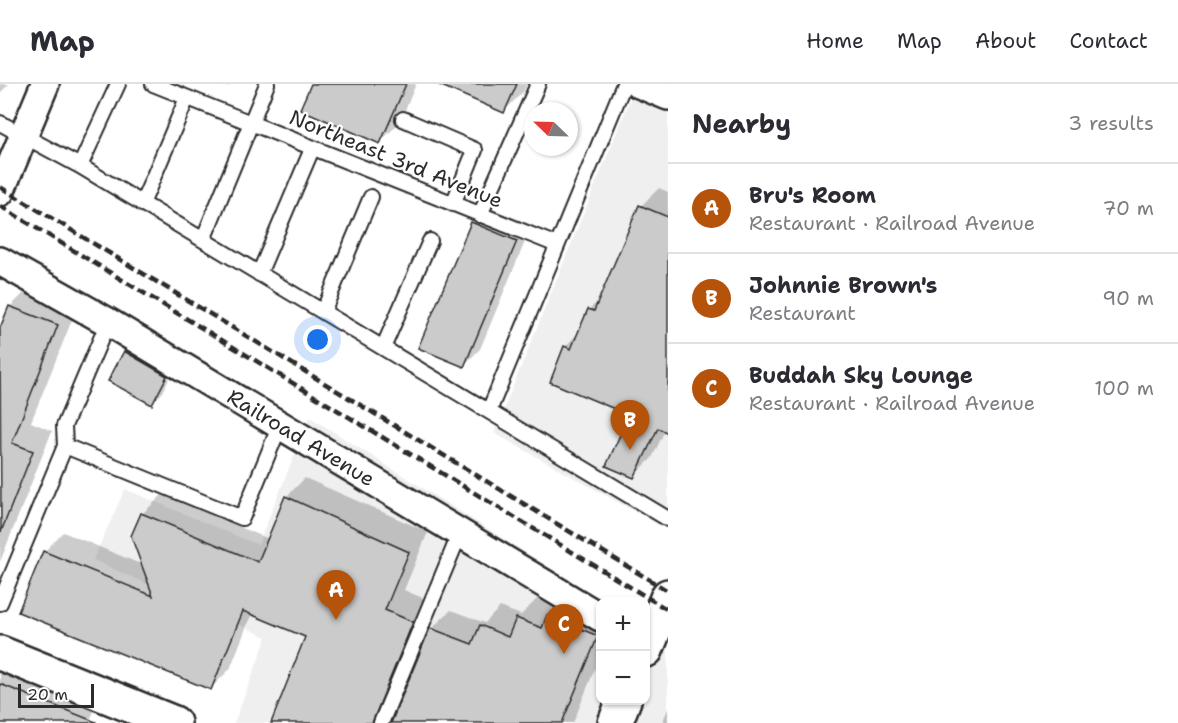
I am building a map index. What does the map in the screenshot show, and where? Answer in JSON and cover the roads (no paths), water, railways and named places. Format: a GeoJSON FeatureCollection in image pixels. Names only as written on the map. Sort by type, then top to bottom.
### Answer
{"type":"FeatureCollection","features":[{"type":"Feature","properties":{"kind":"street"},"geometry":{"type":"LineString","coordinates":[[0,192],[45,84]]}},
{"type":"Feature","properties":{"kind":"street","name":"Railroad Avenue"},"geometry":{"type":"LineString","coordinates":[[0,261],[108,322],[596,615]]}},
{"type":"Feature","properties":{"kind":"street"},"geometry":{"type":"LineString","coordinates":[[650,637],[668,596]]}},
{"type":"Feature","properties":{"kind":"street"},"geometry":{"type":"LineString","coordinates":[[0,653],[174,723]]}},
{"type":"Feature","properties":{"kind":"street"},"geometry":{"type":"LineString","coordinates":[[615,723],[622,705]]}},
{"type":"Feature","properties":{"kind":"lane"},"geometry":{"type":"LineString","coordinates":[[80,166],[118,84]]}},
{"type":"Feature","properties":{"kind":"lane","name":"Northeast 3rd Avenue"},"geometry":{"type":"LineString","coordinates":[[153,84],[557,246]]}},
{"type":"Feature","properties":{"kind":"lane"},"geometry":{"type":"LineString","coordinates":[[202,240],[267,84]]}},
{"type":"Feature","properties":{"kind":"lane"},"geometry":{"type":"LineString","coordinates":[[480,215],[538,84]]}},
{"type":"Feature","properties":{"kind":"lane"},"geometry":{"type":"LineString","coordinates":[[489,411],[624,84]]}},
{"type":"Feature","properties":{"kind":"lane"},"geometry":{"type":"LineString","coordinates":[[142,204],[187,98]]}},
{"type":"Feature","properties":{"kind":"lane"},"geometry":{"type":"LineString","coordinates":[[403,119],[475,150],[453,204]]}},
{"type":"Feature","properties":{"kind":"lane"},"geometry":{"type":"LineString","coordinates":[[0,123],[80,166],[668,519]]}},
{"type":"Feature","properties":{"kind":"lane"},"geometry":{"type":"LineString","coordinates":[[259,274],[312,149]]}},
{"type":"Feature","properties":{"kind":"lane"},"geometry":{"type":"LineString","coordinates":[[323,312],[371,197]]}},
{"type":"Feature","properties":{"kind":"lane"},"geometry":{"type":"LineString","coordinates":[[383,348],[430,241]]}},
{"type":"Feature","properties":{"kind":"lane"},"geometry":{"type":"LineString","coordinates":[[0,603],[65,446],[64,426],[108,322]]}},
{"type":"Feature","properties":{"kind":"lane"},"geometry":{"type":"LineString","coordinates":[[65,446],[242,518],[280,425]]}},
{"type":"Feature","properties":{"kind":"lane"},"geometry":{"type":"LineString","coordinates":[[381,723],[460,533]]}},
{"type":"Feature","properties":{"kind":"railway"},"geometry":{"type":"LineString","coordinates":[[0,187],[668,591]]}},
{"type":"Feature","properties":{"kind":"railway"},"geometry":{"type":"LineString","coordinates":[[0,206],[668,610]]}},
{"type":"Feature","properties":{"kind":"place","name":"Johnnie Brown's"},"geometry":{"type":"Point","coordinates":[630,450]}},
{"type":"Feature","properties":{"kind":"place","name":"Bru's Room"},"geometry":{"type":"Point","coordinates":[336,620]}},
{"type":"Feature","properties":{"kind":"place","name":"Buddah Sky Lounge"},"geometry":{"type":"Point","coordinates":[564,654]}}]}
